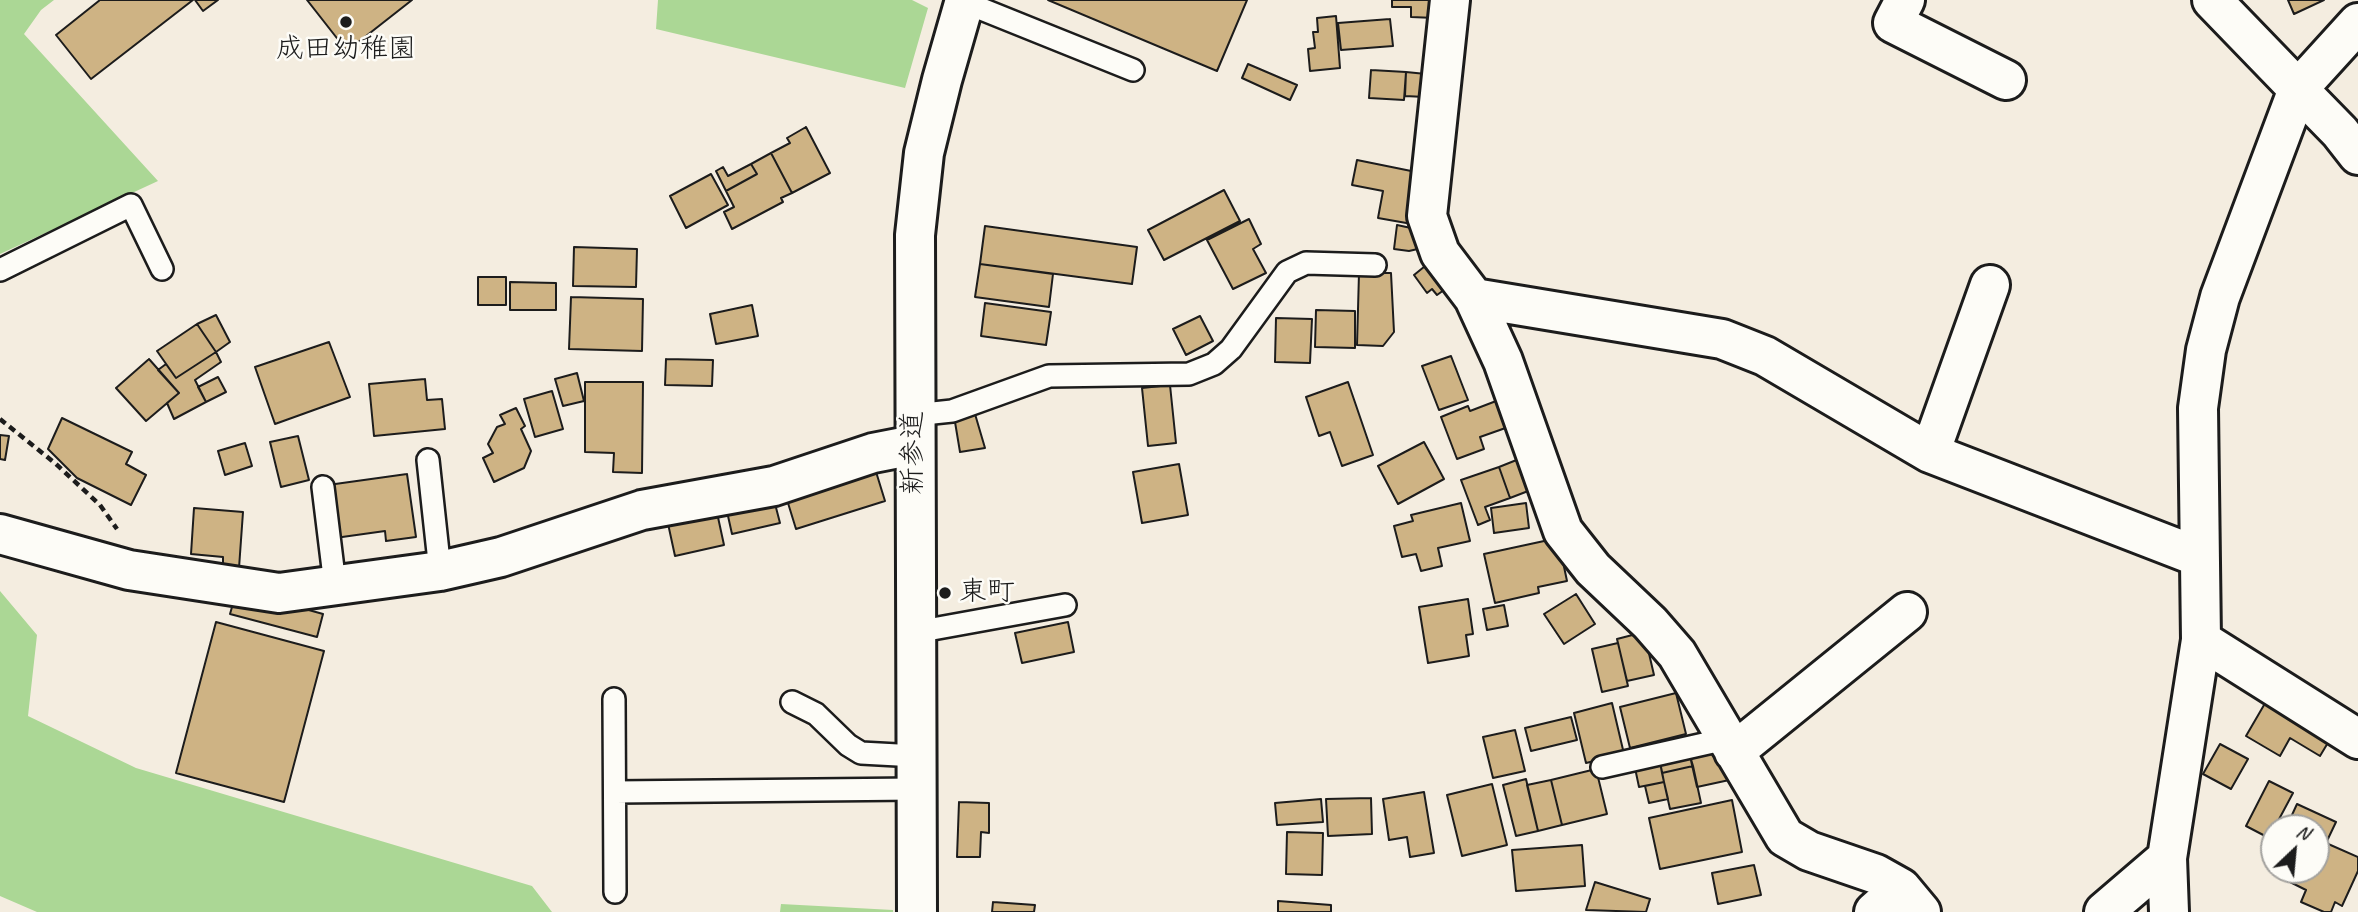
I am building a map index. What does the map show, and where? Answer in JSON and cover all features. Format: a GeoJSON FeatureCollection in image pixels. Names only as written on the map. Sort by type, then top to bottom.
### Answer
{"type":"FeatureCollection","features":[{"type":"Feature","properties":{"kind":"street"},"geometry":{"type":"LineString","coordinates":[[1450,0],[1427,216],[1440,253],[1474,298],[1503,361],[1563,531],[1593,569],[1650,623],[1677,654],[1785,837],[1810,851],[1876,874],[1899,904]]}},
{"type":"Feature","properties":{"kind":"street"},"geometry":{"type":"LineString","coordinates":[[1905,0],[1893,23],[2006,80]]}},
{"type":"Feature","properties":{"kind":"street"},"geometry":{"type":"LineString","coordinates":[[2212,0],[2340,132],[2358,155]]}},
{"type":"Feature","properties":{"kind":"street","name":"新参道"},"geometry":{"type":"LineString","coordinates":[[917,912],[915,235],[923,167],[942,80],[965,1]]}},
{"type":"Feature","properties":{"kind":"street"},"geometry":{"type":"LineString","coordinates":[[2169,912],[2167,858],[2201,640],[2198,408],[2206,350],[2220,297],[2298,89],[2358,23]]}},
{"type":"Feature","properties":{"kind":"street"},"geometry":{"type":"LineString","coordinates":[[1930,453],[1990,285]]}},
{"type":"Feature","properties":{"kind":"street"},"geometry":{"type":"LineString","coordinates":[[1474,298],[1722,339],[1765,356],[1930,453],[2199,557]]}},
{"type":"Feature","properties":{"kind":"street"},"geometry":{"type":"LineString","coordinates":[[0,534],[129,570],[279,593],[440,571],[501,557],[642,510],[774,486],[873,453],[914,430]]}},
{"type":"Feature","properties":{"kind":"street"},"geometry":{"type":"LineString","coordinates":[[1730,746],[1907,612]]}},
{"type":"Feature","properties":{"kind":"street"},"geometry":{"type":"LineString","coordinates":[[2201,640],[2358,739]]}},
{"type":"Feature","properties":{"kind":"street"},"geometry":{"type":"LineString","coordinates":[[2104,912],[2167,858]]}},
{"type":"Feature","properties":{"kind":"lane"},"geometry":{"type":"LineString","coordinates":[[965,1],[1133,70]]}},
{"type":"Feature","properties":{"kind":"lane"},"geometry":{"type":"LineString","coordinates":[[0,270],[131,205],[162,269]]}},
{"type":"Feature","properties":{"kind":"lane"},"geometry":{"type":"LineString","coordinates":[[914,430],[952,411],[1049,376],[1189,374],[1214,365],[1231,349],[1287,272],[1307,263],[1375,265]]}},
{"type":"Feature","properties":{"kind":"lane"},"geometry":{"type":"LineString","coordinates":[[428,460],[440,571]]}},
{"type":"Feature","properties":{"kind":"lane"},"geometry":{"type":"LineString","coordinates":[[323,487],[335,585]]}},
{"type":"Feature","properties":{"kind":"lane"},"geometry":{"type":"LineString","coordinates":[[915,632],[1065,605]]}},
{"type":"Feature","properties":{"kind":"lane"},"geometry":{"type":"LineString","coordinates":[[614,699],[615,892]]}},
{"type":"Feature","properties":{"kind":"lane"},"geometry":{"type":"LineString","coordinates":[[792,702],[816,714],[848,745],[861,753],[916,773]]}},
{"type":"Feature","properties":{"kind":"lane"},"geometry":{"type":"LineString","coordinates":[[1602,767],[1730,746]]}},
{"type":"Feature","properties":{"kind":"lane"},"geometry":{"type":"LineString","coordinates":[[615,792],[916,773]]}},
{"type":"Feature","properties":{"kind":"path"},"geometry":{"type":"LineString","coordinates":[[0,419],[57,464],[100,505],[148,573]]}},
{"type":"Feature","properties":{"kind":"green space"},"geometry":{"type":"Polygon","coordinates":[[[0,0],[54,0],[41,10],[24,34],[158,181],[0,254],[0,0]]]}},
{"type":"Feature","properties":{"kind":"green space"},"geometry":{"type":"Polygon","coordinates":[[[658,0],[912,0],[928,8],[905,88],[656,29],[658,0]]]}},
{"type":"Feature","properties":{"kind":"green space"},"geometry":{"type":"Polygon","coordinates":[[[0,591],[37,635],[28,716],[136,768],[532,886],[552,912],[37,912],[0,896],[0,591]]]}},
{"type":"Feature","properties":{"kind":"green space"},"geometry":{"type":"Polygon","coordinates":[[[781,904],[893,910],[893,912],[780,912],[781,904]]]}},
{"type":"Feature","properties":{"kind":"building"},"geometry":{"type":"Polygon","coordinates":[[[100,0],[193,0],[91,79],[56,35],[100,0]]]}},
{"type":"Feature","properties":{"kind":"building"},"geometry":{"type":"Polygon","coordinates":[[[195,0],[218,0],[203,11],[195,0]]]}},
{"type":"Feature","properties":{"kind":"building"},"geometry":{"type":"Polygon","coordinates":[[[307,0],[412,0],[347,51],[307,0]]]}},
{"type":"Feature","properties":{"kind":"building"},"geometry":{"type":"Polygon","coordinates":[[[1048,0],[1247,0],[1217,71],[1048,0]]]}},
{"type":"Feature","properties":{"kind":"building"},"geometry":{"type":"Polygon","coordinates":[[[1392,0],[1435,0],[1435,18],[1411,17],[1411,7],[1392,7],[1392,0]]]}},
{"type":"Feature","properties":{"kind":"building"},"geometry":{"type":"Polygon","coordinates":[[[2288,0],[2324,0],[2294,14],[2288,0]]]}},
{"type":"Feature","properties":{"kind":"building"},"geometry":{"type":"Polygon","coordinates":[[[1336,16],[1340,68],[1310,71],[1308,49],[1315,48],[1313,32],[1318,32],[1317,18],[1336,16]]]}},
{"type":"Feature","properties":{"kind":"building"},"geometry":{"type":"Polygon","coordinates":[[[1390,19],[1393,46],[1341,50],[1338,23],[1390,19]]]}},
{"type":"Feature","properties":{"kind":"building"},"geometry":{"type":"Polygon","coordinates":[[[1248,64],[1297,85],[1290,100],[1242,78],[1248,64]]]}},
{"type":"Feature","properties":{"kind":"building"},"geometry":{"type":"Polygon","coordinates":[[[1371,70],[1406,72],[1404,100],[1369,98],[1371,70]]]}},
{"type":"Feature","properties":{"kind":"building"},"geometry":{"type":"Polygon","coordinates":[[[1406,72],[1426,74],[1425,97],[1405,96],[1406,72]]]}},
{"type":"Feature","properties":{"kind":"building"},"geometry":{"type":"Polygon","coordinates":[[[806,127],[830,173],[792,193],[771,153],[790,143],[787,138],[806,127]]]}},
{"type":"Feature","properties":{"kind":"building"},"geometry":{"type":"Polygon","coordinates":[[[771,153],[792,193],[781,198],[783,202],[732,229],[724,212],[734,207],[726,191],[757,174],[751,164],[771,153]]]}},
{"type":"Feature","properties":{"kind":"building"},"geometry":{"type":"Polygon","coordinates":[[[1357,160],[1421,173],[1412,224],[1378,218],[1383,191],[1352,185],[1357,160]]]}},
{"type":"Feature","properties":{"kind":"building"},"geometry":{"type":"Polygon","coordinates":[[[751,164],[757,174],[726,191],[716,171],[723,167],[728,176],[751,164]]]}},
{"type":"Feature","properties":{"kind":"building"},"geometry":{"type":"Polygon","coordinates":[[[711,174],[728,205],[686,228],[670,196],[711,174]]]}},
{"type":"Feature","properties":{"kind":"building"},"geometry":{"type":"Polygon","coordinates":[[[1224,190],[1240,221],[1164,260],[1148,230],[1224,190]]]}},
{"type":"Feature","properties":{"kind":"building"},"geometry":{"type":"Polygon","coordinates":[[[1249,219],[1261,244],[1253,249],[1266,273],[1233,289],[1207,240],[1249,219]]]}},
{"type":"Feature","properties":{"kind":"building"},"geometry":{"type":"Polygon","coordinates":[[[1397,225],[1425,231],[1422,248],[1409,251],[1394,249],[1397,225]]]}},
{"type":"Feature","properties":{"kind":"building"},"geometry":{"type":"Polygon","coordinates":[[[985,226],[1137,247],[1132,284],[980,264],[985,226]]]}},
{"type":"Feature","properties":{"kind":"building"},"geometry":{"type":"Polygon","coordinates":[[[574,247],[637,249],[636,287],[573,286],[574,247]]]}},
{"type":"Feature","properties":{"kind":"building"},"geometry":{"type":"Polygon","coordinates":[[[1435,258],[1462,295],[1453,302],[1444,290],[1437,295],[1432,289],[1427,293],[1414,275],[1435,258]]]}},
{"type":"Feature","properties":{"kind":"building"},"geometry":{"type":"Polygon","coordinates":[[[980,264],[1053,274],[1049,307],[975,297],[980,264]]]}},
{"type":"Feature","properties":{"kind":"building"},"geometry":{"type":"Polygon","coordinates":[[[1359,273],[1391,273],[1394,332],[1383,346],[1357,345],[1359,273]]]}},
{"type":"Feature","properties":{"kind":"building"},"geometry":{"type":"Polygon","coordinates":[[[478,277],[506,277],[506,305],[478,305],[478,277]]]}},
{"type":"Feature","properties":{"kind":"building"},"geometry":{"type":"Polygon","coordinates":[[[510,282],[556,283],[556,310],[510,310],[510,282]]]}},
{"type":"Feature","properties":{"kind":"building"},"geometry":{"type":"Polygon","coordinates":[[[571,297],[643,299],[642,351],[569,349],[571,297]]]}},
{"type":"Feature","properties":{"kind":"building"},"geometry":{"type":"Polygon","coordinates":[[[985,303],[1051,312],[1046,345],[981,336],[985,303]]]}},
{"type":"Feature","properties":{"kind":"building"},"geometry":{"type":"Polygon","coordinates":[[[752,305],[758,336],[716,344],[710,314],[752,305]]]}},
{"type":"Feature","properties":{"kind":"building"},"geometry":{"type":"Polygon","coordinates":[[[1316,310],[1355,311],[1355,348],[1315,347],[1316,310]]]}},
{"type":"Feature","properties":{"kind":"building"},"geometry":{"type":"Polygon","coordinates":[[[216,315],[230,342],[216,352],[197,324],[216,315]]]}},
{"type":"Feature","properties":{"kind":"building"},"geometry":{"type":"Polygon","coordinates":[[[1200,316],[1213,341],[1186,355],[1173,329],[1200,316]]]}},
{"type":"Feature","properties":{"kind":"building"},"geometry":{"type":"Polygon","coordinates":[[[1276,318],[1312,319],[1310,363],[1275,362],[1276,318]]]}},
{"type":"Feature","properties":{"kind":"building"},"geometry":{"type":"Polygon","coordinates":[[[197,324],[216,352],[176,378],[157,351],[197,324]]]}},
{"type":"Feature","properties":{"kind":"building"},"geometry":{"type":"Polygon","coordinates":[[[329,342],[350,397],[275,424],[255,367],[329,342]]]}},
{"type":"Feature","properties":{"kind":"building"},"geometry":{"type":"Polygon","coordinates":[[[216,352],[221,362],[195,380],[206,402],[174,419],[167,403],[179,393],[158,370],[166,364],[176,378],[216,352]]]}},
{"type":"Feature","properties":{"kind":"building"},"geometry":{"type":"Polygon","coordinates":[[[1451,356],[1468,400],[1439,410],[1422,366],[1451,356]]]}},
{"type":"Feature","properties":{"kind":"building"},"geometry":{"type":"Polygon","coordinates":[[[149,359],[179,393],[146,421],[116,388],[149,359]]]}},
{"type":"Feature","properties":{"kind":"building"},"geometry":{"type":"Polygon","coordinates":[[[666,359],[713,360],[712,386],[665,385],[666,359]]]}},
{"type":"Feature","properties":{"kind":"building"},"geometry":{"type":"Polygon","coordinates":[[[577,373],[584,401],[563,406],[555,379],[577,373]]]}},
{"type":"Feature","properties":{"kind":"building"},"geometry":{"type":"Polygon","coordinates":[[[218,377],[226,392],[206,402],[198,387],[218,377]]]}},
{"type":"Feature","properties":{"kind":"building"},"geometry":{"type":"Polygon","coordinates":[[[425,379],[427,400],[442,399],[445,429],[374,436],[369,384],[425,379]]]}},
{"type":"Feature","properties":{"kind":"building"},"geometry":{"type":"Polygon","coordinates":[[[585,382],[643,382],[642,473],[613,472],[614,453],[585,452],[585,382]]]}},
{"type":"Feature","properties":{"kind":"building"},"geometry":{"type":"Polygon","coordinates":[[[1348,382],[1373,455],[1342,466],[1330,432],[1319,436],[1306,397],[1348,382]]]}},
{"type":"Feature","properties":{"kind":"building"},"geometry":{"type":"Polygon","coordinates":[[[1170,385],[1176,443],[1148,446],[1142,388],[1170,385]]]}},
{"type":"Feature","properties":{"kind":"building"},"geometry":{"type":"Polygon","coordinates":[[[552,391],[563,429],[535,437],[524,399],[552,391]]]}},
{"type":"Feature","properties":{"kind":"building"},"geometry":{"type":"Polygon","coordinates":[[[1504,398],[1514,425],[1480,437],[1484,449],[1457,459],[1441,417],[1468,406],[1470,411],[1504,398]]]}},
{"type":"Feature","properties":{"kind":"building"},"geometry":{"type":"Polygon","coordinates":[[[516,408],[525,426],[521,429],[531,451],[524,468],[494,482],[483,458],[493,453],[488,444],[497,427],[505,424],[500,415],[516,408]]]}},
{"type":"Feature","properties":{"kind":"building"},"geometry":{"type":"Polygon","coordinates":[[[975,414],[985,448],[960,452],[955,422],[975,414]]]}},
{"type":"Feature","properties":{"kind":"building"},"geometry":{"type":"Polygon","coordinates":[[[62,418],[132,452],[126,464],[146,475],[131,505],[77,478],[48,449],[62,418]]]}},
{"type":"Feature","properties":{"kind":"building"},"geometry":{"type":"Polygon","coordinates":[[[0,435],[9,436],[5,460],[0,459],[0,435]]]}},
{"type":"Feature","properties":{"kind":"building"},"geometry":{"type":"Polygon","coordinates":[[[298,436],[309,480],[281,487],[270,442],[298,436]]]}},
{"type":"Feature","properties":{"kind":"building"},"geometry":{"type":"Polygon","coordinates":[[[1424,442],[1444,479],[1398,504],[1378,466],[1424,442]]]}},
{"type":"Feature","properties":{"kind":"building"},"geometry":{"type":"Polygon","coordinates":[[[245,443],[252,466],[225,475],[218,451],[245,443]]]}},
{"type":"Feature","properties":{"kind":"building"},"geometry":{"type":"Polygon","coordinates":[[[1524,457],[1536,488],[1510,498],[1499,467],[1524,457]]]}},
{"type":"Feature","properties":{"kind":"building"},"geometry":{"type":"Polygon","coordinates":[[[873,462],[885,501],[796,529],[784,490],[873,462]]]}},
{"type":"Feature","properties":{"kind":"building"},"geometry":{"type":"Polygon","coordinates":[[[1179,464],[1188,515],[1142,523],[1133,472],[1179,464]]]}},
{"type":"Feature","properties":{"kind":"building"},"geometry":{"type":"Polygon","coordinates":[[[1499,467],[1510,498],[1485,507],[1490,520],[1478,525],[1461,480],[1499,467]]]}},
{"type":"Feature","properties":{"kind":"building"},"geometry":{"type":"Polygon","coordinates":[[[407,474],[416,537],[386,541],[385,531],[335,538],[328,485],[407,474]]]}},
{"type":"Feature","properties":{"kind":"building"},"geometry":{"type":"Polygon","coordinates":[[[773,496],[780,523],[732,534],[726,507],[773,496]]]}},
{"type":"Feature","properties":{"kind":"building"},"geometry":{"type":"Polygon","coordinates":[[[1461,503],[1470,541],[1438,548],[1442,566],[1421,571],[1416,554],[1402,557],[1394,526],[1413,521],[1411,515],[1461,503]]]}},
{"type":"Feature","properties":{"kind":"building"},"geometry":{"type":"Polygon","coordinates":[[[1526,503],[1529,528],[1494,533],[1491,508],[1526,503]]]}},
{"type":"Feature","properties":{"kind":"building"},"geometry":{"type":"Polygon","coordinates":[[[194,508],[243,512],[239,568],[223,567],[223,557],[191,554],[194,508]]]}},
{"type":"Feature","properties":{"kind":"building"},"geometry":{"type":"Polygon","coordinates":[[[716,508],[724,545],[675,556],[667,519],[716,508]]]}},
{"type":"Feature","properties":{"kind":"building"},"geometry":{"type":"Polygon","coordinates":[[[1558,538],[1567,581],[1538,587],[1539,593],[1495,603],[1484,554],[1558,538]]]}},
{"type":"Feature","properties":{"kind":"building"},"geometry":{"type":"Polygon","coordinates":[[[1576,594],[1595,624],[1564,644],[1544,614],[1576,594]]]}},
{"type":"Feature","properties":{"kind":"building"},"geometry":{"type":"Polygon","coordinates":[[[1468,599],[1473,634],[1466,635],[1469,656],[1428,663],[1419,607],[1468,599]]]}},
{"type":"Feature","properties":{"kind":"building"},"geometry":{"type":"Polygon","coordinates":[[[234,600],[280,602],[323,614],[317,637],[230,614],[234,600]]]}},
{"type":"Feature","properties":{"kind":"building"},"geometry":{"type":"Polygon","coordinates":[[[1504,605],[1508,626],[1487,630],[1483,609],[1504,605]]]}},
{"type":"Feature","properties":{"kind":"building"},"geometry":{"type":"Polygon","coordinates":[[[216,622],[324,651],[284,802],[176,773],[216,622]]]}},
{"type":"Feature","properties":{"kind":"building"},"geometry":{"type":"Polygon","coordinates":[[[1068,622],[1074,652],[1022,663],[1015,633],[1068,622]]]}},
{"type":"Feature","properties":{"kind":"building"},"geometry":{"type":"Polygon","coordinates":[[[1644,632],[1654,675],[1627,681],[1617,639],[1644,632]]]}},
{"type":"Feature","properties":{"kind":"building"},"geometry":{"type":"Polygon","coordinates":[[[1618,643],[1628,686],[1602,692],[1592,649],[1618,643]]]}},
{"type":"Feature","properties":{"kind":"building"},"geometry":{"type":"Polygon","coordinates":[[[1676,693],[1686,734],[1630,748],[1620,707],[1676,693]]]}},
{"type":"Feature","properties":{"kind":"building"},"geometry":{"type":"Polygon","coordinates":[[[2271,693],[2335,731],[2320,756],[2290,738],[2280,756],[2246,736],[2271,693]]]}},
{"type":"Feature","properties":{"kind":"building"},"geometry":{"type":"Polygon","coordinates":[[[1612,703],[1624,754],[1586,763],[1574,713],[1612,703]]]}},
{"type":"Feature","properties":{"kind":"building"},"geometry":{"type":"Polygon","coordinates":[[[1571,717],[1577,740],[1531,751],[1525,728],[1571,717]]]}},
{"type":"Feature","properties":{"kind":"building"},"geometry":{"type":"Polygon","coordinates":[[[1515,730],[1525,771],[1493,778],[1483,737],[1515,730]]]}},
{"type":"Feature","properties":{"kind":"building"},"geometry":{"type":"Polygon","coordinates":[[[2220,744],[2248,759],[2231,789],[2203,774],[2220,744]]]}},
{"type":"Feature","properties":{"kind":"building"},"geometry":{"type":"Polygon","coordinates":[[[1727,748],[1734,779],[1697,787],[1690,756],[1727,748]]]}},
{"type":"Feature","properties":{"kind":"building"},"geometry":{"type":"Polygon","coordinates":[[[1690,756],[1693,766],[1662,773],[1660,762],[1690,756]]]}},
{"type":"Feature","properties":{"kind":"building"},"geometry":{"type":"Polygon","coordinates":[[[1660,762],[1664,782],[1639,787],[1635,768],[1660,762]]]}},
{"type":"Feature","properties":{"kind":"building"},"geometry":{"type":"Polygon","coordinates":[[[1693,766],[1701,803],[1670,809],[1662,773],[1693,766]]]}},
{"type":"Feature","properties":{"kind":"building"},"geometry":{"type":"Polygon","coordinates":[[[1596,769],[1607,814],[1562,825],[1551,780],[1596,769]]]}},
{"type":"Feature","properties":{"kind":"building"},"geometry":{"type":"Polygon","coordinates":[[[1526,779],[1538,831],[1516,836],[1503,785],[1526,779]]]}},
{"type":"Feature","properties":{"kind":"building"},"geometry":{"type":"Polygon","coordinates":[[[1551,780],[1562,825],[1538,831],[1527,785],[1551,780]]]}},
{"type":"Feature","properties":{"kind":"building"},"geometry":{"type":"Polygon","coordinates":[[[2269,781],[2293,793],[2282,814],[2260,814],[2260,833],[2246,826],[2269,781]]]}},
{"type":"Feature","properties":{"kind":"building"},"geometry":{"type":"Polygon","coordinates":[[[1664,782],[1668,799],[1649,803],[1645,786],[1664,782]]]}},
{"type":"Feature","properties":{"kind":"building"},"geometry":{"type":"Polygon","coordinates":[[[1492,784],[1507,845],[1462,856],[1447,795],[1492,784]]]}},
{"type":"Feature","properties":{"kind":"building"},"geometry":{"type":"Polygon","coordinates":[[[1424,792],[1434,853],[1410,857],[1407,837],[1389,840],[1383,799],[1424,792]]]}},
{"type":"Feature","properties":{"kind":"building"},"geometry":{"type":"Polygon","coordinates":[[[1371,798],[1372,834],[1328,836],[1326,799],[1371,798]]]}},
{"type":"Feature","properties":{"kind":"building"},"geometry":{"type":"Polygon","coordinates":[[[1321,799],[1323,822],[1277,825],[1275,803],[1321,799]]]}},
{"type":"Feature","properties":{"kind":"building"},"geometry":{"type":"Polygon","coordinates":[[[1732,800],[1742,852],[1660,869],[1649,818],[1732,800]]]}},
{"type":"Feature","properties":{"kind":"building"},"geometry":{"type":"Polygon","coordinates":[[[959,802],[989,803],[989,833],[981,832],[980,857],[957,857],[959,802]]]}},
{"type":"Feature","properties":{"kind":"building"},"geometry":{"type":"Polygon","coordinates":[[[2297,804],[2319,814],[2292,814],[2297,804]]]}},
{"type":"Feature","properties":{"kind":"building"},"geometry":{"type":"Polygon","coordinates":[[[2330,819],[2336,822],[2330,835],[2330,819]]]}},
{"type":"Feature","properties":{"kind":"building"},"geometry":{"type":"Polygon","coordinates":[[[1287,832],[1323,833],[1322,875],[1286,874],[1287,832]]]}},
{"type":"Feature","properties":{"kind":"building"},"geometry":{"type":"Polygon","coordinates":[[[1582,845],[1585,886],[1516,891],[1512,850],[1582,845]]]}},
{"type":"Feature","properties":{"kind":"building"},"geometry":{"type":"Polygon","coordinates":[[[2330,845],[2358,857],[2358,871],[2342,906],[2335,902],[2331,912],[2324,912],[2301,902],[2306,890],[2294,884],[2330,884],[2330,845]]]}},
{"type":"Feature","properties":{"kind":"building"},"geometry":{"type":"Polygon","coordinates":[[[1754,865],[1761,895],[1718,904],[1712,873],[1754,865]]]}},
{"type":"Feature","properties":{"kind":"building"},"geometry":{"type":"Polygon","coordinates":[[[1595,882],[1650,899],[1646,912],[1586,910],[1595,882]]]}},
{"type":"Feature","properties":{"kind":"building"},"geometry":{"type":"Polygon","coordinates":[[[1278,901],[1331,905],[1331,912],[1278,912],[1278,901]]]}},
{"type":"Feature","properties":{"kind":"building"},"geometry":{"type":"Polygon","coordinates":[[[993,902],[1035,905],[1034,912],[992,912],[993,902]]]}},
{"type":"Feature","properties":{"kind":"place","name":"成田幼稚園"},"geometry":{"type":"Point","coordinates":[346,22]}},
{"type":"Feature","properties":{"kind":"place","name":"東町"},"geometry":{"type":"Point","coordinates":[945,593]}}]}
